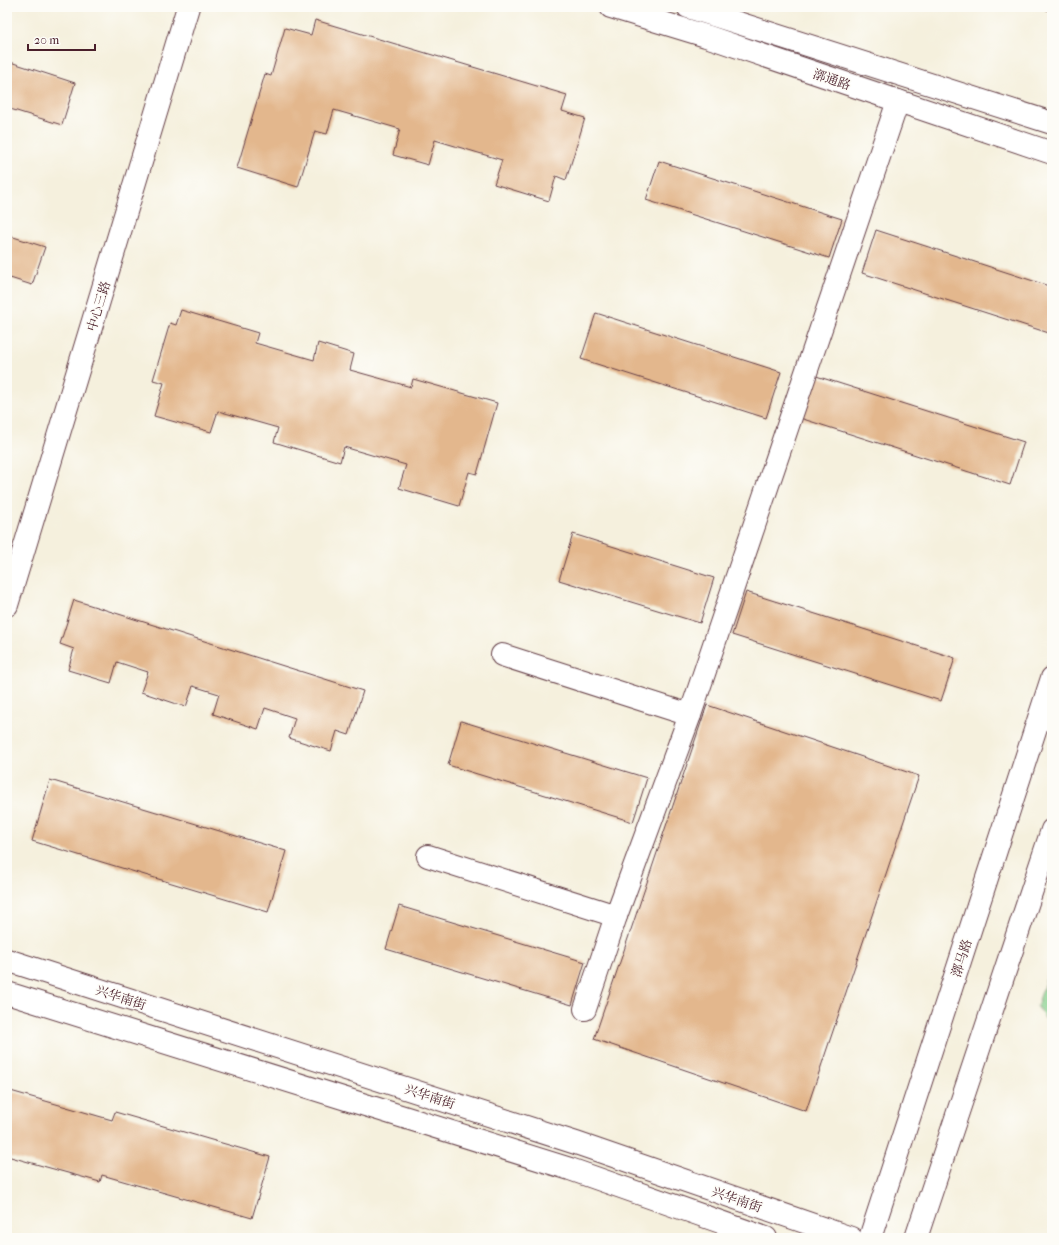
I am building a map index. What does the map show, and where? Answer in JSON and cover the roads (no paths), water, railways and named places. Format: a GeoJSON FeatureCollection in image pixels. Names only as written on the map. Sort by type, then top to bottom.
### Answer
{"type":"FeatureCollection","features":[{"type":"Feature","properties":{"kind":"street","name":"中心三路"},"geometry":{"type":"LineString","coordinates":[[7,605],[188,7]]}},
{"type":"Feature","properties":{"kind":"street","name":"漷通路"},"geometry":{"type":"LineString","coordinates":[[611,7],[706,36],[1052,152]]}},
{"type":"Feature","properties":{"kind":"street","name":"漷通路"},"geometry":{"type":"LineString","coordinates":[[688,7],[716,11],[1052,123]]}},
{"type":"Feature","properties":{"kind":"street"},"geometry":{"type":"LineString","coordinates":[[706,36],[716,11]]}},
{"type":"Feature","properties":{"kind":"street"},"geometry":{"type":"LineString","coordinates":[[584,1009],[616,916],[690,715],[898,100]]}},
{"type":"Feature","properties":{"kind":"street"},"geometry":{"type":"LineString","coordinates":[[502,655],[690,715]]}},
{"type":"Feature","properties":{"kind":"street","name":"漷马路"},"geometry":{"type":"LineString","coordinates":[[870,1238],[1052,678]]}},
{"type":"Feature","properties":{"kind":"street"},"geometry":{"type":"LineString","coordinates":[[916,1238],[1052,830]]}},
{"type":"Feature","properties":{"kind":"street"},"geometry":{"type":"LineString","coordinates":[[428,856],[616,916]]}},
{"type":"Feature","properties":{"kind":"street","name":"兴华南街"},"geometry":{"type":"LineString","coordinates":[[7,960],[576,1143],[851,1238]]}},
{"type":"Feature","properties":{"kind":"street","name":"兴华南街"},"geometry":{"type":"LineString","coordinates":[[7,993],[570,1169],[766,1238]]}}]}
